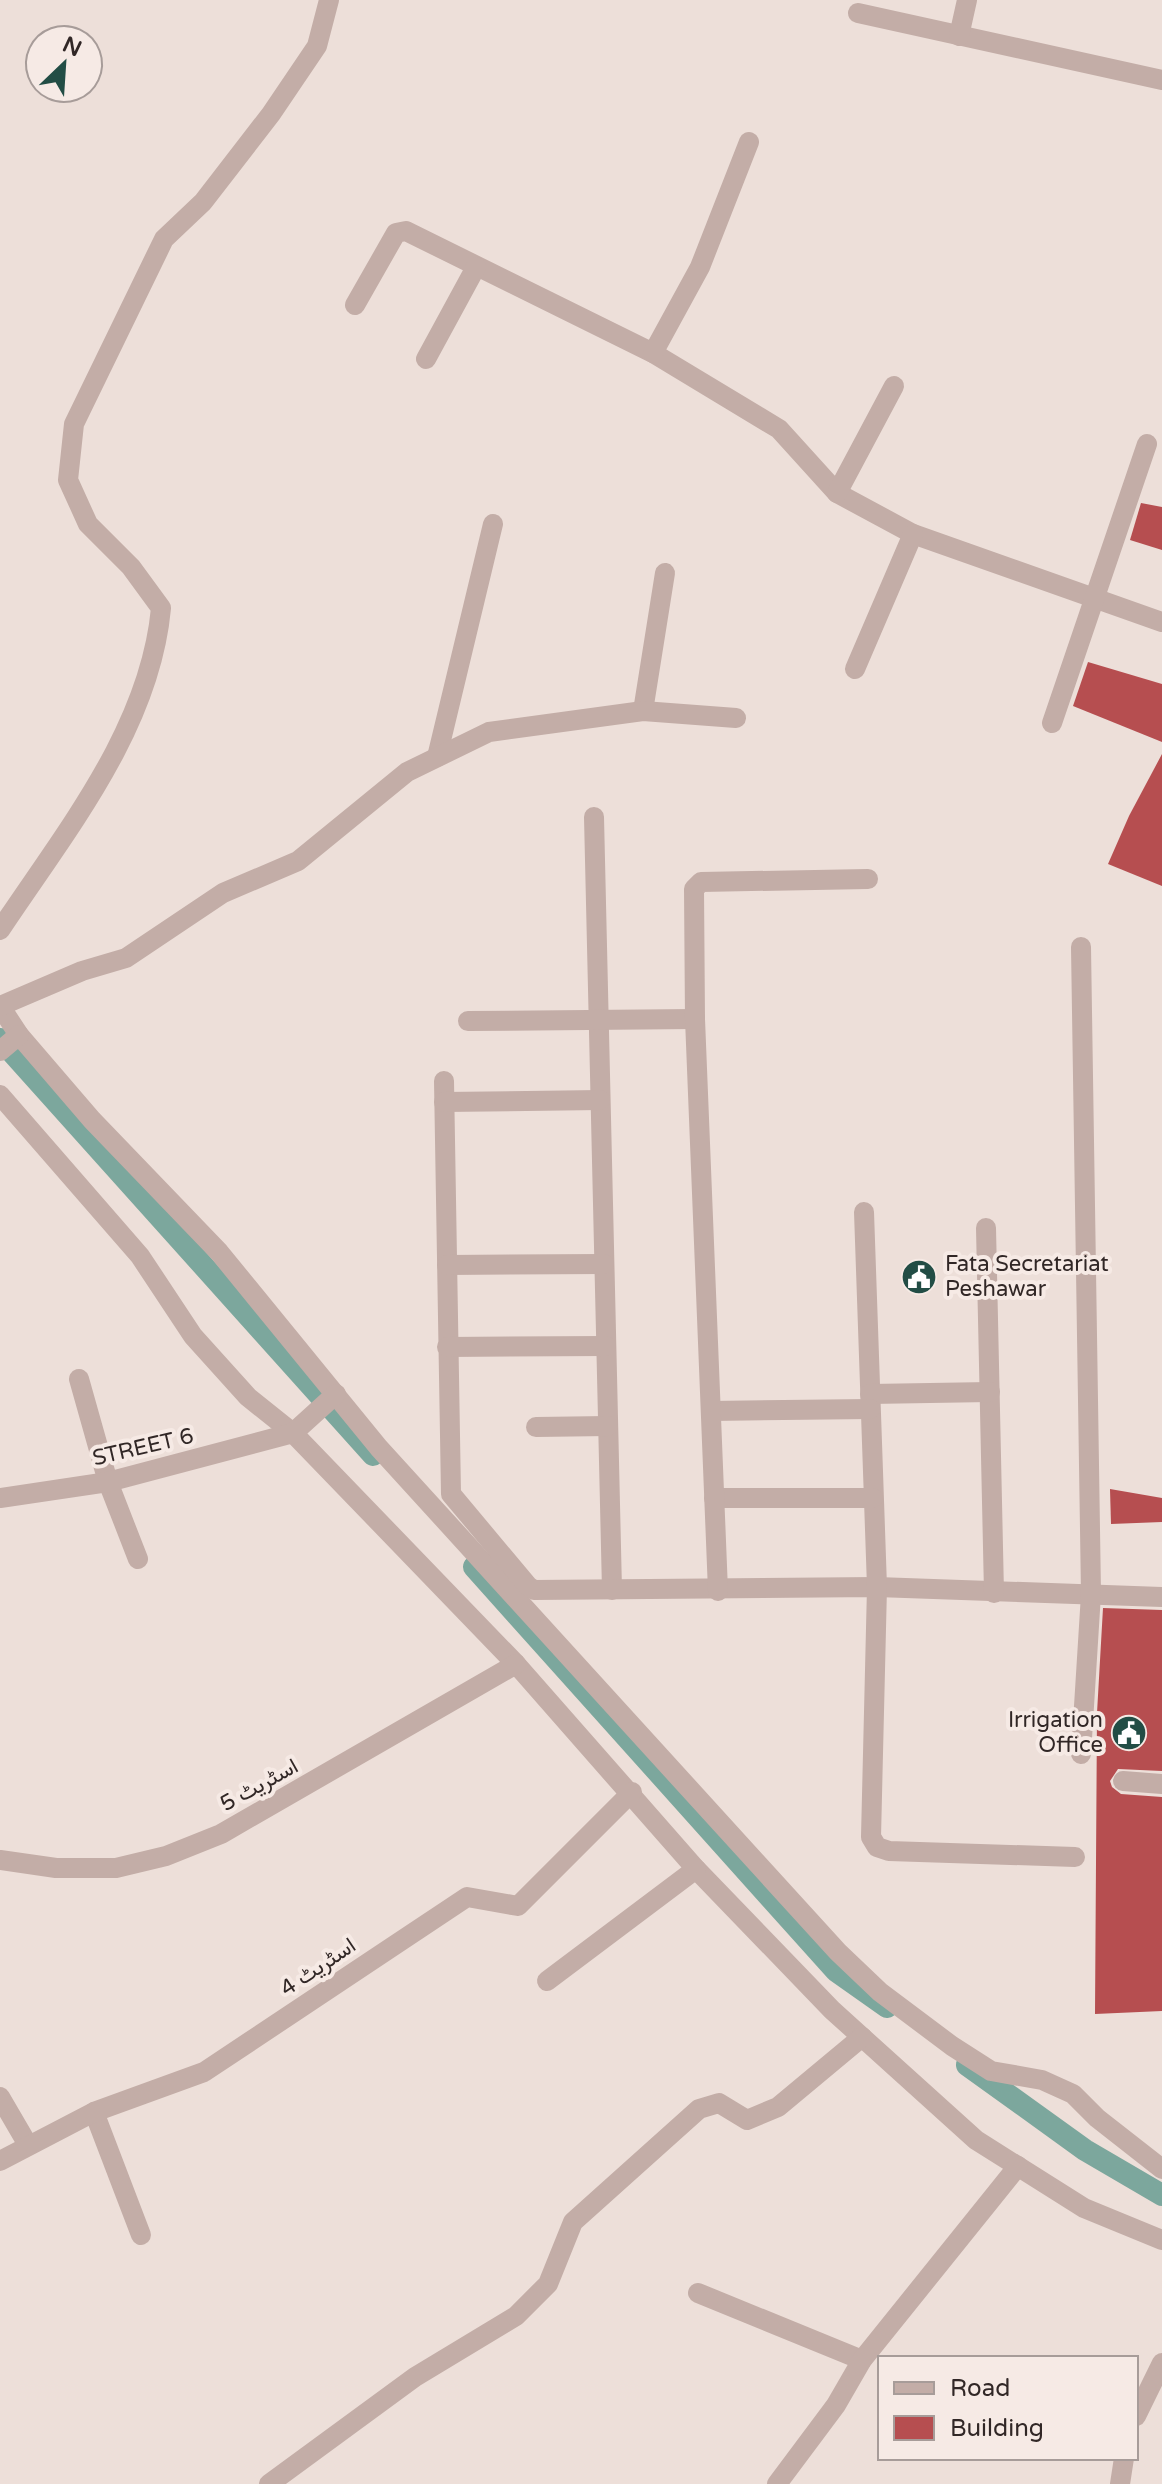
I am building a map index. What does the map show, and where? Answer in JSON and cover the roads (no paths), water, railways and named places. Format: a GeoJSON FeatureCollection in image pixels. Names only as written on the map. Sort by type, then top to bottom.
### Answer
{"type":"FeatureCollection","features":[{"type":"Feature","properties":{"kind":"street"},"geometry":{"type":"LineString","coordinates":[[0,930],[112,760],[157,646],[161,608],[131,567],[88,524],[68,480],[74,424],[164,239],[203,202],[271,114],[317,46],[329,0]]}},
{"type":"Feature","properties":{"kind":"street"},"geometry":{"type":"LineString","coordinates":[[959,36],[967,0]]}},
{"type":"Feature","properties":{"kind":"street"},"geometry":{"type":"LineString","coordinates":[[858,13],[1162,80]]}},
{"type":"Feature","properties":{"kind":"street"},"geometry":{"type":"LineString","coordinates":[[653,353],[700,267],[749,142]]}},
{"type":"Feature","properties":{"kind":"street"},"geometry":{"type":"LineString","coordinates":[[355,305],[396,233],[406,231],[653,353],[779,429],[837,493],[913,534],[1162,622]]}},
{"type":"Feature","properties":{"kind":"street"},"geometry":{"type":"LineString","coordinates":[[426,359],[476,267]]}},
{"type":"Feature","properties":{"kind":"street"},"geometry":{"type":"LineString","coordinates":[[837,493],[894,386]]}},
{"type":"Feature","properties":{"kind":"street"},"geometry":{"type":"LineString","coordinates":[[1052,723],[1147,444]]}},
{"type":"Feature","properties":{"kind":"street"},"geometry":{"type":"LineString","coordinates":[[437,757],[493,524]]}},
{"type":"Feature","properties":{"kind":"street"},"geometry":{"type":"LineString","coordinates":[[855,669],[913,534]]}},
{"type":"Feature","properties":{"kind":"street"},"geometry":{"type":"LineString","coordinates":[[643,711],[665,573]]}},
{"type":"Feature","properties":{"kind":"street"},"geometry":{"type":"LineString","coordinates":[[736,718],[643,711],[489,732],[407,772],[298,861],[223,893],[126,958],[82,971],[0,1006],[19,1035],[92,1120],[219,1252],[336,1395],[534,1622],[848,1962],[880,1992],[991,2071],[1042,2080],[1073,2094],[1097,2118],[1162,2169]]}},
{"type":"Feature","properties":{"kind":"street"},"geometry":{"type":"LineString","coordinates":[[594,817],[612,1590]]}},
{"type":"Feature","properties":{"kind":"street"},"geometry":{"type":"LineString","coordinates":[[718,1591],[695,1019],[694,889],[697,885],[868,879]]}},
{"type":"Feature","properties":{"kind":"street"},"geometry":{"type":"LineString","coordinates":[[1081,947],[1091,1594],[1081,1754]]}},
{"type":"Feature","properties":{"kind":"street"},"geometry":{"type":"LineString","coordinates":[[468,1021],[695,1019]]}},
{"type":"Feature","properties":{"kind":"street"},"geometry":{"type":"LineString","coordinates":[[0,1051],[19,1035]]}},
{"type":"Feature","properties":{"kind":"street"},"geometry":{"type":"LineString","coordinates":[[600,1100],[444,1091],[451,1494],[528,1586],[534,1590],[718,1591],[877,1587],[1162,1597]]}},
{"type":"Feature","properties":{"kind":"street"},"geometry":{"type":"LineString","coordinates":[[0,1095],[140,1256],[193,1336],[248,1397],[294,1433],[516,1664],[632,1792],[696,1869],[862,2037],[976,2140],[1084,2208],[1162,2240]]}},
{"type":"Feature","properties":{"kind":"street"},"geometry":{"type":"LineString","coordinates":[[864,1212],[877,1587],[871,1837],[877,1847],[889,1851],[1075,1857]]}},
{"type":"Feature","properties":{"kind":"street"},"geometry":{"type":"LineString","coordinates":[[986,1228],[994,1593]]}},
{"type":"Feature","properties":{"kind":"street"},"geometry":{"type":"LineString","coordinates":[[447,1265],[604,1264]]}},
{"type":"Feature","properties":{"kind":"street"},"geometry":{"type":"LineString","coordinates":[[447,1347],[606,1346]]}},
{"type":"Feature","properties":{"kind":"street"},"geometry":{"type":"LineString","coordinates":[[79,1379],[108,1482],[138,1559]]}},
{"type":"Feature","properties":{"kind":"street"},"geometry":{"type":"LineString","coordinates":[[711,1411],[990,1392]]}},
{"type":"Feature","properties":{"kind":"street"},"geometry":{"type":"LineString","coordinates":[[294,1433],[336,1395]]}},
{"type":"Feature","properties":{"kind":"street"},"geometry":{"type":"LineString","coordinates":[[536,1427],[608,1426]]}},
{"type":"Feature","properties":{"kind":"street","name":"STREET 6"},"geometry":{"type":"LineString","coordinates":[[0,1498],[108,1482],[294,1433]]}},
{"type":"Feature","properties":{"kind":"street"},"geometry":{"type":"LineString","coordinates":[[714,1498],[873,1498]]}},
{"type":"Feature","properties":{"kind":"street","name":"اسٹریٹ 5"},"geometry":{"type":"LineString","coordinates":[[0,1860],[56,1868],[116,1868],[166,1856],[234,1826],[516,1664]]}},
{"type":"Feature","properties":{"kind":"street"},"geometry":{"type":"LineString","coordinates":[[1123,1781],[1162,1784]]}},
{"type":"Feature","properties":{"kind":"street","name":"اسٹریٹ 4"},"geometry":{"type":"LineString","coordinates":[[0,2161],[94,2112],[204,2072],[467,1897],[518,1906],[632,1792]]}},
{"type":"Feature","properties":{"kind":"street"},"geometry":{"type":"LineString","coordinates":[[547,1981],[696,1869]]}},
{"type":"Feature","properties":{"kind":"street"},"geometry":{"type":"LineString","coordinates":[[269,2484],[415,2377],[516,2316],[548,2284],[573,2222],[699,2109],[719,2103],[747,2120],[778,2107],[862,2037]]}},
{"type":"Feature","properties":{"kind":"street"},"geometry":{"type":"LineString","coordinates":[[0,2097],[28,2145]]}},
{"type":"Feature","properties":{"kind":"street"},"geometry":{"type":"LineString","coordinates":[[94,2112],[141,2235]]}},
{"type":"Feature","properties":{"kind":"street"},"geometry":{"type":"LineString","coordinates":[[777,2484],[836,2405],[862,2360],[1018,2166]]}},
{"type":"Feature","properties":{"kind":"street"},"geometry":{"type":"LineString","coordinates":[[698,2293],[862,2360]]}},
{"type":"Feature","properties":{"kind":"street"},"geometry":{"type":"LineString","coordinates":[[1138,2412],[1162,2363]]}},
{"type":"Feature","properties":{"kind":"street"},"geometry":{"type":"LineString","coordinates":[[1120,2484],[1124,2460]]}},
{"type":"Feature","properties":{"kind":"waterway"},"geometry":{"type":"LineString","coordinates":[[0,1039],[373,1455]]}},
{"type":"Feature","properties":{"kind":"waterway"},"geometry":{"type":"LineString","coordinates":[[474,1567],[836,1971],[887,2007]]}},
{"type":"Feature","properties":{"kind":"waterway"},"geometry":{"type":"LineString","coordinates":[[967,2065],[1085,2150],[1162,2195]]}},
{"type":"Feature","properties":{"kind":"place","name":"Fata Secretariat Peshawar"},"geometry":{"type":"Point","coordinates":[919,1277]}},
{"type":"Feature","properties":{"kind":"place","name":"Irrigation Office"},"geometry":{"type":"Point","coordinates":[1129,1733]}}]}
